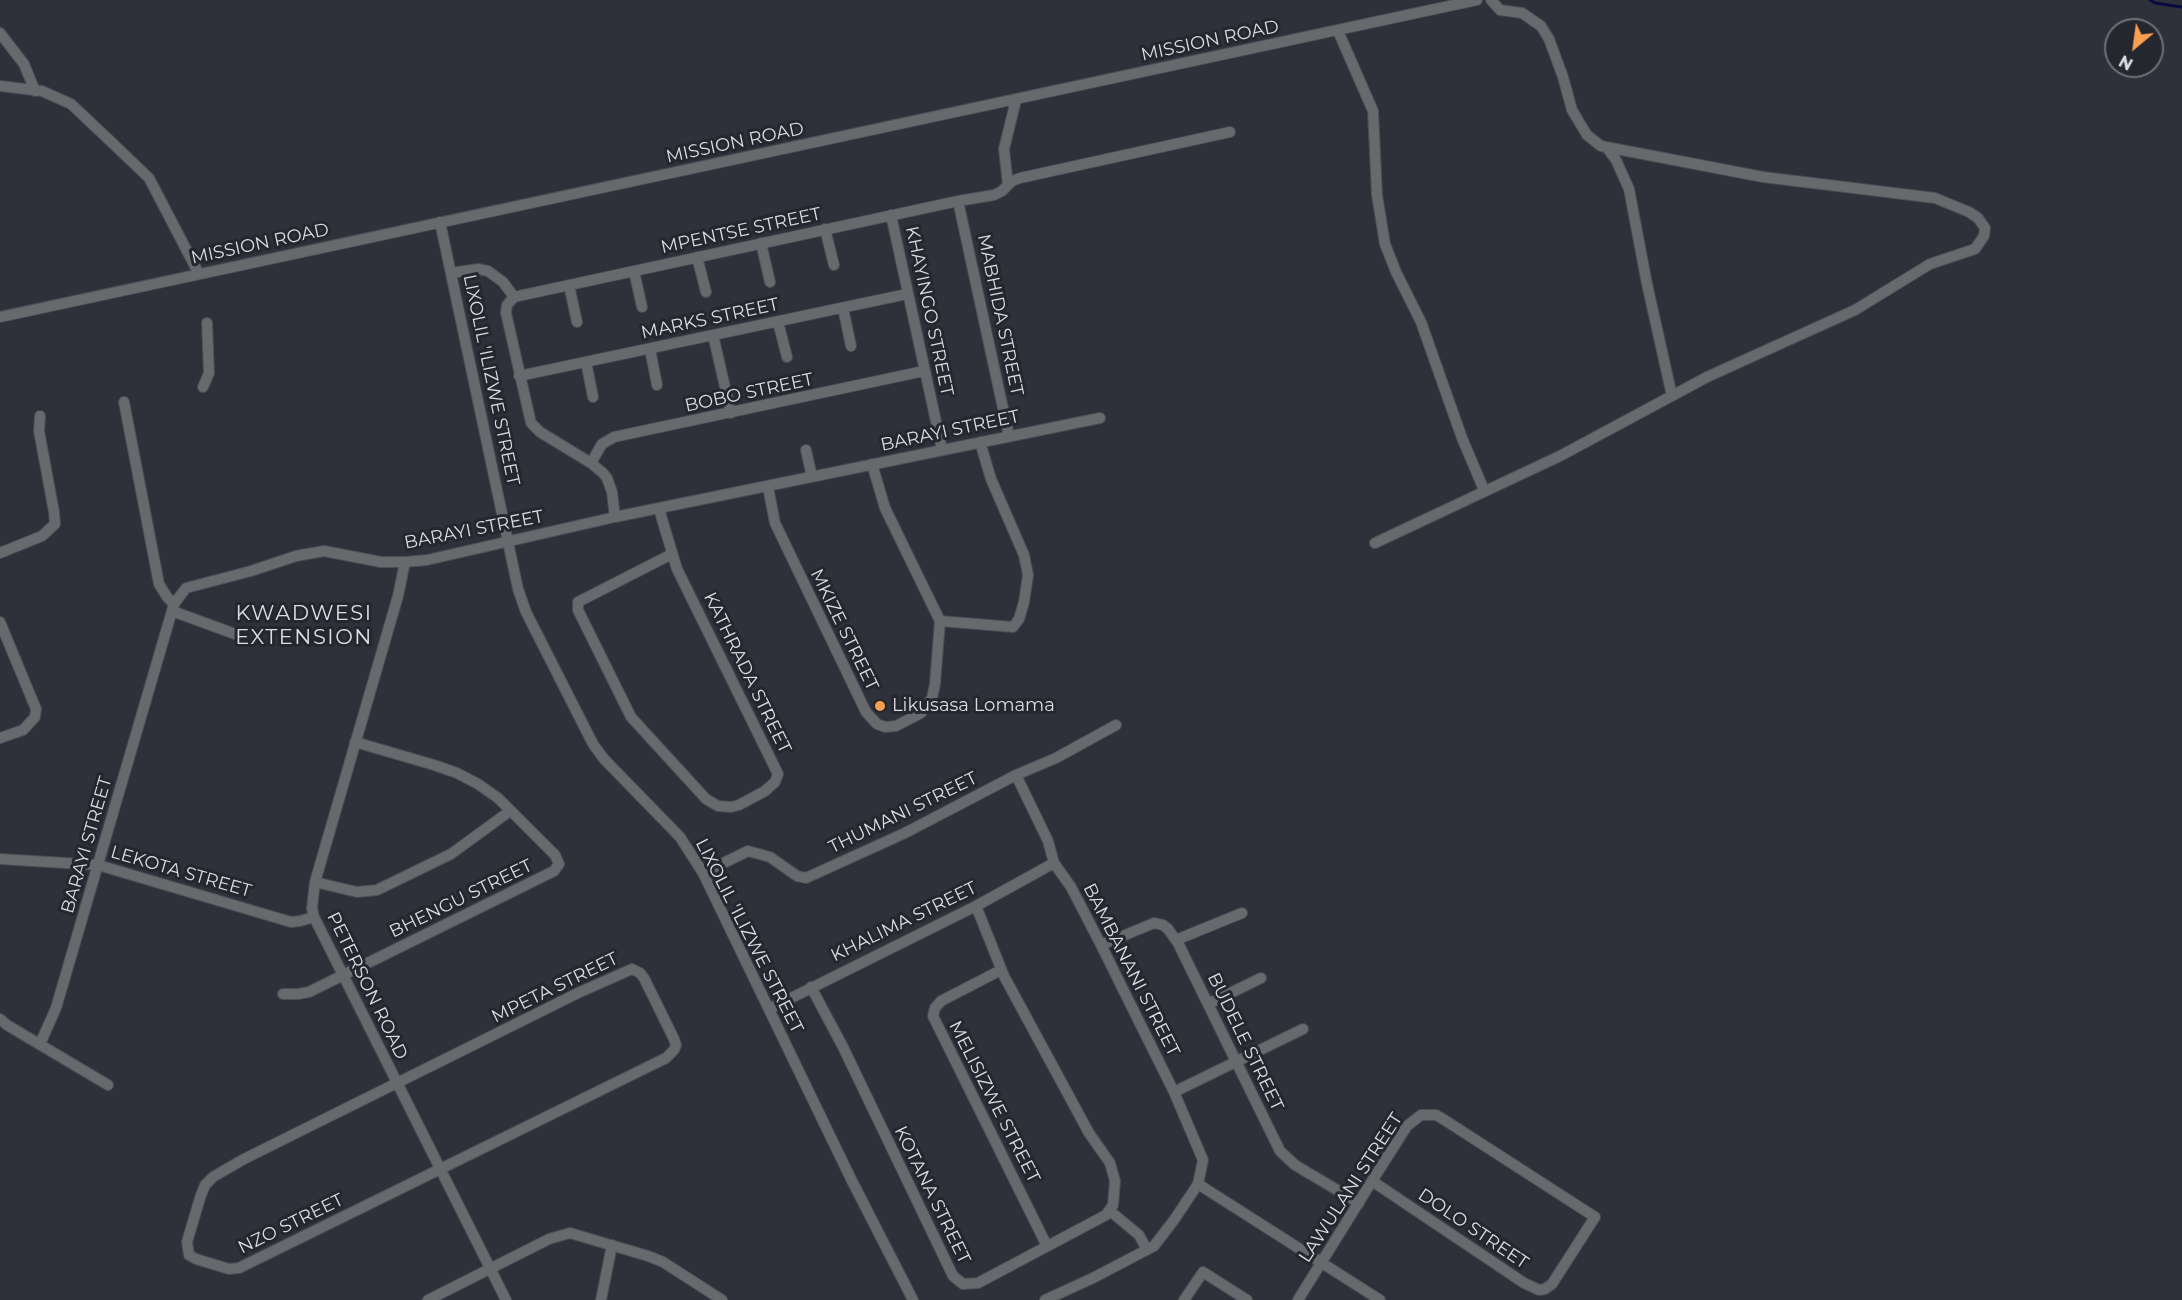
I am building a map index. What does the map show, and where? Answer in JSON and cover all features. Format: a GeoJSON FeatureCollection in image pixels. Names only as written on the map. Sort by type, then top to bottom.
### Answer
{"type":"FeatureCollection","features":[{"type":"Feature","properties":{"kind":"street","name":"MISSION ROAD"},"geometry":{"type":"LineString","coordinates":[[0,317],[1477,0]]}},
{"type":"Feature","properties":{"kind":"street"},"geometry":{"type":"LineString","coordinates":[[1375,543],[1560,456],[1707,377],[1855,310],[1930,264],[1975,249],[1984,236],[1983,222],[1969,212],[1935,198],[1763,177],[1608,149],[1587,135],[1572,110],[1549,39],[1541,26],[1522,13],[1500,10],[1491,0]]}},
{"type":"Feature","properties":{"kind":"street"},"geometry":{"type":"LineString","coordinates":[[1338,31],[1373,111],[1377,195],[1385,244],[1421,322],[1462,438],[1484,490]]}},
{"type":"Feature","properties":{"kind":"street"},"geometry":{"type":"LineString","coordinates":[[0,33],[24,64],[35,91]]}},
{"type":"Feature","properties":{"kind":"street"},"geometry":{"type":"LineString","coordinates":[[0,86],[42,92],[71,104],[149,178],[199,274]]}},
{"type":"Feature","properties":{"kind":"street"},"geometry":{"type":"LineString","coordinates":[[1008,185],[1004,149],[1016,100]]}},
{"type":"Feature","properties":{"kind":"street","name":"MPENTSE STREET"},"geometry":{"type":"LineString","coordinates":[[514,297],[891,215],[994,195],[1020,178],[1230,132]]}},
{"type":"Feature","properties":{"kind":"street"},"geometry":{"type":"LineString","coordinates":[[1608,149],[1616,160],[1629,189],[1672,396]]}},
{"type":"Feature","properties":{"kind":"street","name":"MABHIDA STREET"},"geometry":{"type":"LineString","coordinates":[[958,201],[1008,436]]}},
{"type":"Feature","properties":{"kind":"street","name":"KHAYINGO STREET"},"geometry":{"type":"LineString","coordinates":[[891,215],[942,449]]}},
{"type":"Feature","properties":{"kind":"street","name":"LIXOLIL 'ILIZWE STREET"},"geometry":{"type":"LineString","coordinates":[[440,222],[518,589],[526,612],[593,744],[604,759],[680,837],[703,873],[913,1300]]}},
{"type":"Feature","properties":{"kind":"street"},"geometry":{"type":"LineString","coordinates":[[825,230],[834,265]]}},
{"type":"Feature","properties":{"kind":"street"},"geometry":{"type":"LineString","coordinates":[[761,243],[770,282]]}},
{"type":"Feature","properties":{"kind":"street"},"geometry":{"type":"LineString","coordinates":[[698,257],[706,292]]}},
{"type":"Feature","properties":{"kind":"street"},"geometry":{"type":"LineString","coordinates":[[450,273],[471,269],[488,271],[503,282],[514,297],[507,305],[506,313],[531,423],[546,436],[591,463],[603,473],[610,484],[615,517]]}},
{"type":"Feature","properties":{"kind":"street"},"geometry":{"type":"LineString","coordinates":[[634,271],[642,307]]}},
{"type":"Feature","properties":{"kind":"street"},"geometry":{"type":"LineString","coordinates":[[569,285],[577,322]]}},
{"type":"Feature","properties":{"kind":"street","name":"MARKS STREET"},"geometry":{"type":"LineString","coordinates":[[519,376],[908,294]]}},
{"type":"Feature","properties":{"kind":"street"},"geometry":{"type":"LineString","coordinates":[[843,308],[851,346]]}},
{"type":"Feature","properties":{"kind":"street"},"geometry":{"type":"LineString","coordinates":[[778,322],[787,357]]}},
{"type":"Feature","properties":{"kind":"street"},"geometry":{"type":"LineString","coordinates":[[202,387],[209,373],[207,323]]}},
{"type":"Feature","properties":{"kind":"street"},"geometry":{"type":"LineString","coordinates":[[713,336],[731,413]]}},
{"type":"Feature","properties":{"kind":"street"},"geometry":{"type":"LineString","coordinates":[[650,349],[657,385]]}},
{"type":"Feature","properties":{"kind":"street"},"geometry":{"type":"LineString","coordinates":[[586,362],[593,397]]}},
{"type":"Feature","properties":{"kind":"street","name":"BOBO STREET"},"geometry":{"type":"LineString","coordinates":[[591,463],[602,444],[614,438],[924,371]]}},
{"type":"Feature","properties":{"kind":"street"},"geometry":{"type":"LineString","coordinates":[[124,402],[159,584],[173,607],[235,634]]}},
{"type":"Feature","properties":{"kind":"street"},"geometry":{"type":"LineString","coordinates":[[0,553],[42,536],[55,524],[39,431],[40,416]]}},
{"type":"Feature","properties":{"kind":"street","name":"BARAYI STREET"},"geometry":{"type":"LineString","coordinates":[[40,1044],[56,1008],[173,607],[180,593],[191,585],[251,571],[296,556],[324,551],[381,561],[427,560],[615,517],[1100,418]]}},
{"type":"Feature","properties":{"kind":"street"},"geometry":{"type":"LineString","coordinates":[[872,464],[885,508],[940,621],[1013,627],[1024,602],[1028,575],[1024,555],[991,478],[980,442]]}},
{"type":"Feature","properties":{"kind":"street"},"geometry":{"type":"LineString","coordinates":[[806,450],[812,477]]}},
{"type":"Feature","properties":{"kind":"street","name":"MKIZE STREET"},"geometry":{"type":"LineString","coordinates":[[768,487],[775,523],[790,558],[866,712],[878,724],[885,727],[896,726],[921,713],[929,704],[935,684],[940,621]]}},
{"type":"Feature","properties":{"kind":"street","name":"KATHRADA STREET"},"geometry":{"type":"LineString","coordinates":[[659,509],[677,569],[778,774],[775,782],[765,790],[739,805],[718,806],[706,799],[631,717],[578,610],[578,602],[672,554]]}},
{"type":"Feature","properties":{"kind":"street","name":"PETERSON ROAD"},"geometry":{"type":"LineString","coordinates":[[405,562],[398,596],[311,898],[314,917],[506,1300]]}},
{"type":"Feature","properties":{"kind":"street"},"geometry":{"type":"LineString","coordinates":[[0,622],[36,709],[35,717],[23,730],[0,738]]}},
{"type":"Feature","properties":{"kind":"street","name":"THUMANI STREET"},"geometry":{"type":"LineString","coordinates":[[703,873],[748,851],[770,856],[797,876],[806,878],[905,833],[1056,758],[1116,724]]}},
{"type":"Feature","properties":{"kind":"street","name":"BHENGU STREET"},"geometry":{"type":"LineString","coordinates":[[283,994],[304,994],[557,868],[558,860],[555,855],[489,791],[466,777],[355,742]]}},
{"type":"Feature","properties":{"kind":"street","name":"BAMBANANI STREET"},"geometry":{"type":"LineString","coordinates":[[1016,776],[1048,841],[1054,863],[1071,887],[1174,1092],[1202,1156],[1202,1172],[1198,1184]]}},
{"type":"Feature","properties":{"kind":"street"},"geometry":{"type":"LineString","coordinates":[[315,882],[357,892],[377,890],[451,854],[510,811]]}},
{"type":"Feature","properties":{"kind":"street","name":"LEKOTA STREET"},"geometry":{"type":"LineString","coordinates":[[0,859],[98,865],[291,922],[314,917]]}},
{"type":"Feature","properties":{"kind":"street","name":"KHALIMA STREET"},"geometry":{"type":"LineString","coordinates":[[769,1009],[975,906],[1054,863]]}},
{"type":"Feature","properties":{"kind":"street"},"geometry":{"type":"LineString","coordinates":[[975,906],[1001,970],[1089,1133],[1113,1170],[1114,1199],[1110,1211],[1139,1235],[1147,1250]]}},
{"type":"Feature","properties":{"kind":"street"},"geometry":{"type":"LineString","coordinates":[[1176,940],[1242,913]]}},
{"type":"Feature","properties":{"kind":"street","name":"BUDELE STREET"},"geometry":{"type":"LineString","coordinates":[[1101,945],[1154,923],[1163,925],[1176,940],[1276,1144],[1284,1155],[1302,1169],[1359,1203]]}},
{"type":"Feature","properties":{"kind":"street","name":"MPETA STREET"},"geometry":{"type":"LineString","coordinates":[[397,1084],[627,970],[637,970],[644,978],[674,1038],[676,1045],[672,1054],[440,1169]]}},
{"type":"Feature","properties":{"kind":"street","name":"MELISIZWE STREET"},"geometry":{"type":"LineString","coordinates":[[1001,970],[941,1001],[935,1008],[933,1016],[1047,1246]]}},
{"type":"Feature","properties":{"kind":"street"},"geometry":{"type":"LineString","coordinates":[[1208,1004],[1261,978]]}},
{"type":"Feature","properties":{"kind":"street","name":"KOTANA STREET"},"geometry":{"type":"LineString","coordinates":[[811,987],[843,1047],[953,1276],[963,1284],[975,1285],[1092,1224],[1110,1211]]}},
{"type":"Feature","properties":{"kind":"street"},"geometry":{"type":"LineString","coordinates":[[0,1019],[108,1084]]}},
{"type":"Feature","properties":{"kind":"street"},"geometry":{"type":"LineString","coordinates":[[1174,1092],[1303,1029]]}},
{"type":"Feature","properties":{"kind":"street","name":"NZO STREET"},"geometry":{"type":"LineString","coordinates":[[397,1084],[213,1177],[205,1185],[200,1198],[187,1242],[187,1251],[196,1259],[235,1269],[440,1169]]}},
{"type":"Feature","properties":{"kind":"street","name":"LAWULANI STREET"},"geometry":{"type":"LineString","coordinates":[[1298,1300],[1412,1120],[1421,1115],[1436,1115],[1595,1217]]}},
{"type":"Feature","properties":{"kind":"street","name":"DOLO STREET"},"geometry":{"type":"LineString","coordinates":[[1372,1181],[1524,1283],[1539,1290],[1552,1284],[1595,1217]]}},
{"type":"Feature","properties":{"kind":"street"},"geometry":{"type":"LineString","coordinates":[[1045,1300],[1147,1250],[1157,1242],[1198,1184],[1380,1300]]}},
{"type":"Feature","properties":{"kind":"street"},"geometry":{"type":"LineString","coordinates":[[428,1300],[560,1235],[579,1234],[636,1251],[663,1262],[722,1300]]}},
{"type":"Feature","properties":{"kind":"street"},"geometry":{"type":"LineString","coordinates":[[601,1300],[612,1245]]}},
{"type":"Feature","properties":{"kind":"street"},"geometry":{"type":"LineString","coordinates":[[1184,1300],[1203,1272],[1247,1300]]}},
{"type":"Feature","properties":{"kind":"waterway"},"geometry":{"type":"LineString","coordinates":[[2150,0],[2155,3],[2182,7]]}},
{"type":"Feature","properties":{"kind":"place","name":"Likusasa Lomama"},"geometry":{"type":"Point","coordinates":[880,706]}},
{"type":"Feature","properties":{"kind":"district","name":"KWADWESI EXTENSION"},"geometry":{"type":"Point","coordinates":[304,626]}}]}
